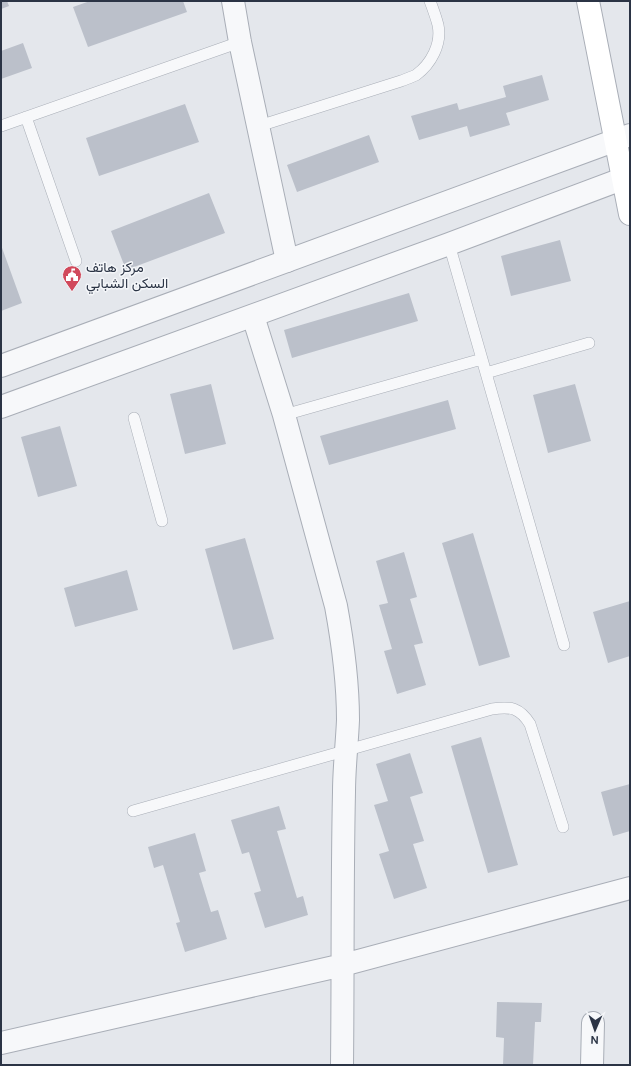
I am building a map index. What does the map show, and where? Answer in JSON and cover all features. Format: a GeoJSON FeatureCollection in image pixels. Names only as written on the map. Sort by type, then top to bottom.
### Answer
{"type":"FeatureCollection","features":[{"type":"Feature","properties":{"kind":"main road"},"geometry":{"type":"LineString","coordinates":[[588,1],[623,137],[630,214]]}},
{"type":"Feature","properties":{"kind":"street"},"geometry":{"type":"LineString","coordinates":[[233,1],[240,42],[287,261]]}},
{"type":"Feature","properties":{"kind":"street"},"geometry":{"type":"LineString","coordinates":[[1,366],[623,137]]}},
{"type":"Feature","properties":{"kind":"street"},"geometry":{"type":"LineString","coordinates":[[1,407],[450,244],[627,177]]}},
{"type":"Feature","properties":{"kind":"street"},"geometry":{"type":"LineString","coordinates":[[253,316],[284,415],[334,598],[342,634],[348,721],[344,792],[342,1065]]}},
{"type":"Feature","properties":{"kind":"street"},"geometry":{"type":"LineString","coordinates":[[1,1043],[343,965],[630,888]]}},
{"type":"Feature","properties":{"kind":"street"},"geometry":{"type":"LineString","coordinates":[[592,1065],[593,1023]]}},
{"type":"Feature","properties":{"kind":"lane"},"geometry":{"type":"LineString","coordinates":[[259,126],[414,76],[426,66],[434,54],[438,41],[438,27],[430,1]]}},
{"type":"Feature","properties":{"kind":"lane"},"geometry":{"type":"LineString","coordinates":[[1,126],[240,42]]}},
{"type":"Feature","properties":{"kind":"lane"},"geometry":{"type":"LineString","coordinates":[[26,117],[76,261]]}},
{"type":"Feature","properties":{"kind":"lane"},"geometry":{"type":"LineString","coordinates":[[450,244],[564,645]]}},
{"type":"Feature","properties":{"kind":"lane"},"geometry":{"type":"LineString","coordinates":[[486,373],[589,343]]}},
{"type":"Feature","properties":{"kind":"lane"},"geometry":{"type":"LineString","coordinates":[[284,415],[482,359]]}},
{"type":"Feature","properties":{"kind":"lane"},"geometry":{"type":"LineString","coordinates":[[134,418],[162,521]]}},
{"type":"Feature","properties":{"kind":"lane"},"geometry":{"type":"LineString","coordinates":[[133,811],[503,707],[514,709],[524,715],[530,724],[563,827]]}},
{"type":"Feature","properties":{"kind":"building"},"geometry":{"type":"Polygon","coordinates":[[[1,1],[7,1],[9,6],[1,9],[1,1]]]}},
{"type":"Feature","properties":{"kind":"building"},"geometry":{"type":"Polygon","coordinates":[[[90,1],[183,1],[187,12],[88,47],[73,7],[90,1]]]}},
{"type":"Feature","properties":{"kind":"building"},"geometry":{"type":"Polygon","coordinates":[[[23,43],[32,68],[1,79],[1,51],[23,43]]]}},
{"type":"Feature","properties":{"kind":"building"},"geometry":{"type":"Polygon","coordinates":[[[542,75],[549,100],[506,113],[510,125],[470,137],[467,126],[419,140],[411,116],[457,103],[459,110],[506,97],[503,86],[542,75]]]}},
{"type":"Feature","properties":{"kind":"building"},"geometry":{"type":"Polygon","coordinates":[[[185,104],[199,142],[99,176],[86,138],[185,104]]]}},
{"type":"Feature","properties":{"kind":"building"},"geometry":{"type":"Polygon","coordinates":[[[369,135],[379,162],[297,192],[287,165],[369,135]]]}},
{"type":"Feature","properties":{"kind":"building"},"geometry":{"type":"Polygon","coordinates":[[[209,193],[225,233],[126,270],[111,231],[209,193]]]}},
{"type":"Feature","properties":{"kind":"building"},"geometry":{"type":"Polygon","coordinates":[[[560,240],[571,281],[511,296],[501,256],[560,240]]]}},
{"type":"Feature","properties":{"kind":"building"},"geometry":{"type":"Polygon","coordinates":[[[1,245],[22,303],[1,311],[1,245]]]}},
{"type":"Feature","properties":{"kind":"building"},"geometry":{"type":"Polygon","coordinates":[[[409,293],[418,321],[292,358],[284,330],[409,293]]]}},
{"type":"Feature","properties":{"kind":"building"},"geometry":{"type":"Polygon","coordinates":[[[211,384],[226,444],[185,454],[170,394],[211,384]]]}},
{"type":"Feature","properties":{"kind":"building"},"geometry":{"type":"Polygon","coordinates":[[[575,384],[591,441],[548,453],[533,395],[575,384]]]}},
{"type":"Feature","properties":{"kind":"building"},"geometry":{"type":"Polygon","coordinates":[[[448,400],[456,429],[329,465],[320,436],[448,400]]]}},
{"type":"Feature","properties":{"kind":"building"},"geometry":{"type":"Polygon","coordinates":[[[60,426],[77,486],[38,497],[21,437],[60,426]]]}},
{"type":"Feature","properties":{"kind":"building"},"geometry":{"type":"Polygon","coordinates":[[[473,533],[510,657],[479,666],[442,543],[473,533]]]}},
{"type":"Feature","properties":{"kind":"building"},"geometry":{"type":"Polygon","coordinates":[[[245,538],[274,639],[233,650],[205,549],[245,538]]]}},
{"type":"Feature","properties":{"kind":"building"},"geometry":{"type":"Polygon","coordinates":[[[404,552],[417,597],[410,599],[423,643],[414,645],[426,685],[397,694],[384,651],[392,649],[379,605],[388,603],[376,561],[404,552]]]}},
{"type":"Feature","properties":{"kind":"building"},"geometry":{"type":"Polygon","coordinates":[[[127,570],[138,610],[75,627],[64,588],[127,570]]]}},
{"type":"Feature","properties":{"kind":"building"},"geometry":{"type":"Polygon","coordinates":[[[630,601],[630,656],[608,663],[593,612],[630,601]]]}},
{"type":"Feature","properties":{"kind":"building"},"geometry":{"type":"Polygon","coordinates":[[[481,737],[518,865],[488,873],[451,746],[481,737]]]}},
{"type":"Feature","properties":{"kind":"building"},"geometry":{"type":"Polygon","coordinates":[[[410,753],[423,793],[410,797],[424,841],[413,844],[427,888],[394,899],[379,854],[389,851],[374,805],[388,801],[376,764],[410,753]]]}},
{"type":"Feature","properties":{"kind":"building"},"geometry":{"type":"Polygon","coordinates":[[[630,784],[630,831],[613,836],[601,792],[630,784]]]}},
{"type":"Feature","properties":{"kind":"building"},"geometry":{"type":"Polygon","coordinates":[[[279,806],[286,829],[277,831],[297,898],[303,896],[308,915],[265,928],[254,893],[261,891],[249,852],[242,854],[231,820],[279,806]]]}},
{"type":"Feature","properties":{"kind":"building"},"geometry":{"type":"Polygon","coordinates":[[[195,833],[206,871],[199,873],[211,912],[218,910],[227,939],[185,952],[176,923],[180,922],[163,865],[154,868],[148,847],[195,833]]]}},
{"type":"Feature","properties":{"kind":"building"},"geometry":{"type":"Polygon","coordinates":[[[497,1002],[542,1003],[541,1022],[535,1022],[533,1065],[503,1065],[504,1038],[496,1037],[497,1002]]]}},
{"type":"Feature","properties":{"kind":"place","name":"مركز هاتف السكن الشبابي"},"geometry":{"type":"Point","coordinates":[72,292]}}]}
